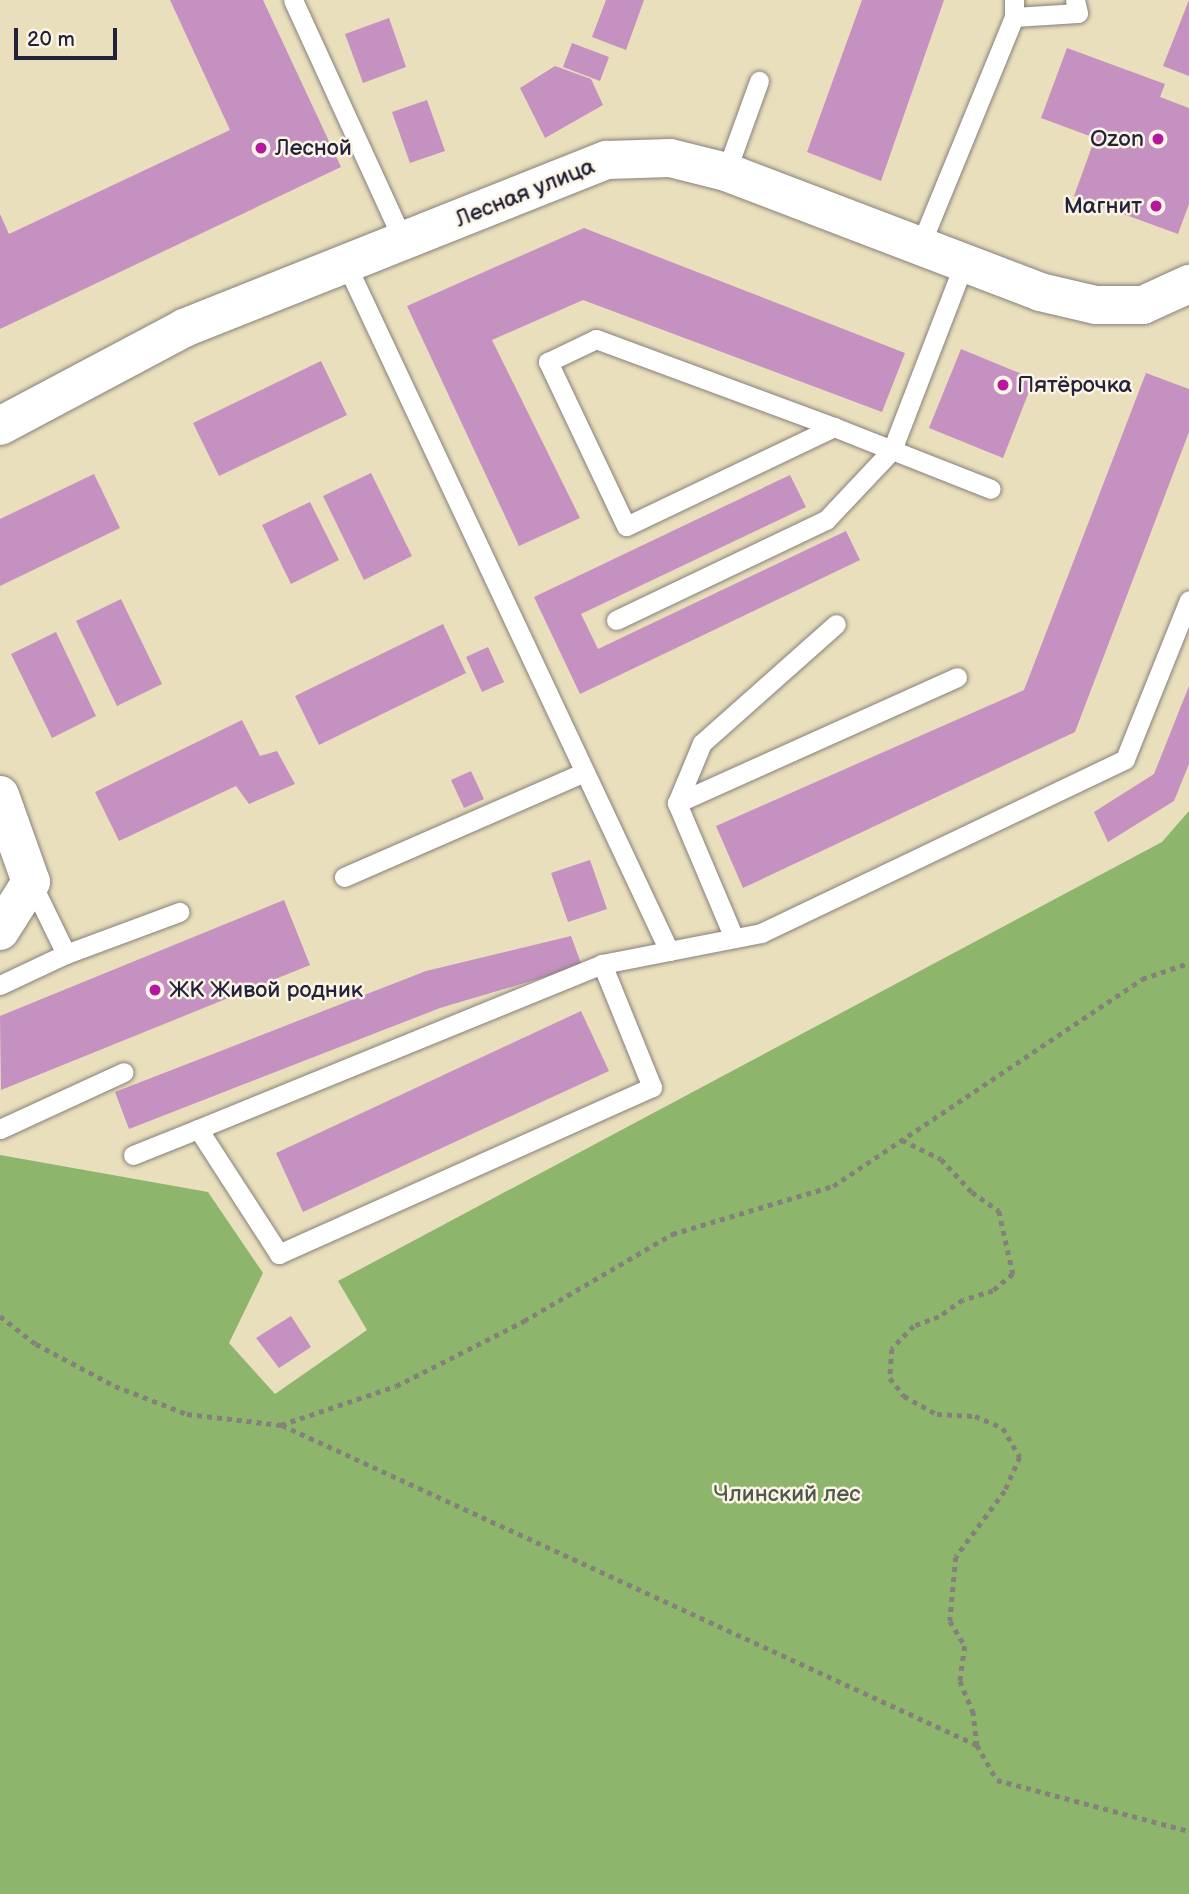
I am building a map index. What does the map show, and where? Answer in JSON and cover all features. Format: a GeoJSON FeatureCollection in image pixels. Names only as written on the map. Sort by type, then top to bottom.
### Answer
{"type":"FeatureCollection","features":[{"type":"Feature","properties":{"kind":"street","name":"Лесная улица"},"geometry":{"type":"LineString","coordinates":[[0,426],[184,328],[347,266],[607,160],[670,158],[726,172],[1040,292],[1096,305],[1143,305],[1189,284]]}},
{"type":"Feature","properties":{"kind":"street"},"geometry":{"type":"LineString","coordinates":[[0,795],[31,882],[0,931]]}},
{"type":"Feature","properties":{"kind":"lane"},"geometry":{"type":"LineString","coordinates":[[293,0],[404,242]]}},
{"type":"Feature","properties":{"kind":"lane"},"geometry":{"type":"LineString","coordinates":[[920,246],[1014,8],[1077,13],[1075,0]]}},
{"type":"Feature","properties":{"kind":"lane"},"geometry":{"type":"LineString","coordinates":[[726,172],[759,81]]}},
{"type":"Feature","properties":{"kind":"lane"},"geometry":{"type":"LineString","coordinates":[[616,620],[826,520],[892,450],[964,263]]}},
{"type":"Feature","properties":{"kind":"lane"},"geometry":{"type":"LineString","coordinates":[[347,266],[669,951]]}},
{"type":"Feature","properties":{"kind":"lane"},"geometry":{"type":"LineString","coordinates":[[834,427],[626,526],[548,362],[596,339],[834,427],[991,489]]}},
{"type":"Feature","properties":{"kind":"lane"},"geometry":{"type":"LineString","coordinates":[[133,1155],[602,964],[761,933],[1125,759],[1189,600]]}},
{"type":"Feature","properties":{"kind":"lane"},"geometry":{"type":"LineString","coordinates":[[734,938],[677,803],[702,743],[836,624]]}},
{"type":"Feature","properties":{"kind":"lane"},"geometry":{"type":"LineString","coordinates":[[677,803],[957,677]]}},
{"type":"Feature","properties":{"kind":"lane"},"geometry":{"type":"LineString","coordinates":[[344,877],[584,772]]}},
{"type":"Feature","properties":{"kind":"lane"},"geometry":{"type":"LineString","coordinates":[[31,882],[66,954]]}},
{"type":"Feature","properties":{"kind":"lane"},"geometry":{"type":"LineString","coordinates":[[0,985],[66,954],[179,912]]}},
{"type":"Feature","properties":{"kind":"lane"},"geometry":{"type":"LineString","coordinates":[[198,1129],[279,1254],[652,1087],[602,964]]}},
{"type":"Feature","properties":{"kind":"lane"},"geometry":{"type":"LineString","coordinates":[[0,1129],[124,1072]]}},
{"type":"Feature","properties":{"kind":"path"},"geometry":{"type":"LineString","coordinates":[[281,1425],[396,1386],[524,1321],[671,1234],[833,1186],[1142,979],[1189,963]]}},
{"type":"Feature","properties":{"kind":"path"},"geometry":{"type":"LineString","coordinates":[[902,1140],[941,1158],[972,1192],[999,1211],[1013,1274],[993,1291],[962,1300],[939,1317],[914,1326],[892,1349],[890,1378],[904,1396],[937,1414],[975,1416],[1003,1428],[1020,1457],[1005,1491],[956,1557],[950,1621],[965,1646],[960,1681],[973,1711],[977,1745],[998,1780],[1189,1831]]}},
{"type":"Feature","properties":{"kind":"path"},"geometry":{"type":"LineString","coordinates":[[0,1316],[36,1344],[114,1386],[187,1414],[281,1425],[977,1745]]}},
{"type":"Feature","properties":{"kind":"green space","name":"Члинский лес"},"geometry":{"type":"Polygon","coordinates":[[[1189,811],[1189,1894],[0,1894],[0,1155],[208,1192],[263,1273],[229,1343],[275,1394],[367,1330],[338,1281],[1162,842],[1189,811]]]}},
{"type":"Feature","properties":{"kind":"building","name":"Лесной"},"geometry":{"type":"Polygon","coordinates":[[[170,0],[263,0],[341,167],[0,329],[0,214],[9,234],[230,130],[170,0]]]}},
{"type":"Feature","properties":{"kind":"building"},"geometry":{"type":"Polygon","coordinates":[[[606,0],[644,0],[626,50],[592,37],[606,0]]]}},
{"type":"Feature","properties":{"kind":"building"},"geometry":{"type":"Polygon","coordinates":[[[862,0],[944,0],[881,181],[807,152],[862,0]]]}},
{"type":"Feature","properties":{"kind":"building"},"geometry":{"type":"Polygon","coordinates":[[[1189,0],[1189,76],[1163,66],[1189,0]]]}},
{"type":"Feature","properties":{"kind":"building"},"geometry":{"type":"Polygon","coordinates":[[[389,18],[406,67],[363,83],[345,34],[389,18]]]}},
{"type":"Feature","properties":{"kind":"building"},"geometry":{"type":"Polygon","coordinates":[[[572,43],[609,57],[600,81],[563,67],[572,43]]]}},
{"type":"Feature","properties":{"kind":"building"},"geometry":{"type":"Polygon","coordinates":[[[1067,48],[1165,84],[1160,97],[1189,108],[1189,204],[1178,234],[1074,196],[1095,138],[1041,118],[1067,48]]]}},
{"type":"Feature","properties":{"kind":"building"},"geometry":{"type":"Polygon","coordinates":[[[555,66],[591,79],[603,105],[545,138],[520,88],[555,66]]]}},
{"type":"Feature","properties":{"kind":"building"},"geometry":{"type":"Polygon","coordinates":[[[427,100],[445,151],[410,163],[392,112],[427,100]]]}},
{"type":"Feature","properties":{"kind":"building"},"geometry":{"type":"Polygon","coordinates":[[[584,228],[905,353],[882,412],[583,300],[492,340],[580,518],[519,546],[407,306],[584,228]]]}},
{"type":"Feature","properties":{"kind":"building"},"geometry":{"type":"Polygon","coordinates":[[[961,349],[1034,379],[1003,458],[929,428],[961,349]]]}},
{"type":"Feature","properties":{"kind":"building"},"geometry":{"type":"Polygon","coordinates":[[[321,361],[347,415],[219,476],[193,423],[321,361]]]}},
{"type":"Feature","properties":{"kind":"building"},"geometry":{"type":"Polygon","coordinates":[[[1146,373],[1189,389],[1189,432],[1075,732],[743,888],[716,826],[1024,690],[1146,373]]]}},
{"type":"Feature","properties":{"kind":"building"},"geometry":{"type":"Polygon","coordinates":[[[371,473],[412,556],[364,580],[323,496],[371,473]]]}},
{"type":"Feature","properties":{"kind":"building"},"geometry":{"type":"Polygon","coordinates":[[[94,474],[120,528],[0,586],[0,519],[94,474]]]}},
{"type":"Feature","properties":{"kind":"building"},"geometry":{"type":"Polygon","coordinates":[[[790,475],[806,507],[581,614],[598,649],[846,531],[860,560],[580,694],[534,597],[790,475]]]}},
{"type":"Feature","properties":{"kind":"building"},"geometry":{"type":"Polygon","coordinates":[[[310,502],[339,560],[291,584],[262,525],[310,502]]]}},
{"type":"Feature","properties":{"kind":"building"},"geometry":{"type":"Polygon","coordinates":[[[121,599],[162,684],[117,706],[76,621],[121,599]]]}},
{"type":"Feature","properties":{"kind":"building"},"geometry":{"type":"Polygon","coordinates":[[[443,624],[466,673],[319,745],[295,696],[443,624]]]}},
{"type":"Feature","properties":{"kind":"building"},"geometry":{"type":"Polygon","coordinates":[[[56,632],[96,716],[52,738],[11,654],[56,632]]]}},
{"type":"Feature","properties":{"kind":"building"},"geometry":{"type":"Polygon","coordinates":[[[488,647],[504,682],[482,692],[466,657],[488,647]]]}},
{"type":"Feature","properties":{"kind":"building"},"geometry":{"type":"Polygon","coordinates":[[[1189,686],[1189,764],[1174,801],[1108,842],[1094,812],[1154,774],[1189,686]]]}},
{"type":"Feature","properties":{"kind":"building"},"geometry":{"type":"Polygon","coordinates":[[[242,720],[260,756],[277,751],[295,784],[249,804],[236,786],[119,841],[95,792],[242,720]]]}},
{"type":"Feature","properties":{"kind":"building"},"geometry":{"type":"Polygon","coordinates":[[[471,771],[484,799],[464,808],[451,780],[471,771]]]}},
{"type":"Feature","properties":{"kind":"building"},"geometry":{"type":"Polygon","coordinates":[[[590,860],[607,909],[568,922],[551,873],[590,860]]]}},
{"type":"Feature","properties":{"kind":"building","name":"ЖК Живой родник"},"geometry":{"type":"Polygon","coordinates":[[[284,900],[310,965],[1,1090],[0,1016],[284,900]]]}},
{"type":"Feature","properties":{"kind":"building"},"geometry":{"type":"Polygon","coordinates":[[[571,936],[582,966],[440,1008],[129,1129],[115,1092],[426,971],[571,936]]]}},
{"type":"Feature","properties":{"kind":"building"},"geometry":{"type":"Polygon","coordinates":[[[581,1011],[609,1071],[303,1212],[276,1153],[581,1011]]]}},
{"type":"Feature","properties":{"kind":"building"},"geometry":{"type":"Polygon","coordinates":[[[291,1316],[311,1347],[279,1368],[256,1338],[291,1316]]]}},
{"type":"Feature","properties":{"kind":"place","name":"Ozon"},"geometry":{"type":"Point","coordinates":[1158,139]}},
{"type":"Feature","properties":{"kind":"place","name":"Лесной"},"geometry":{"type":"Point","coordinates":[261,148]}},
{"type":"Feature","properties":{"kind":"place","name":"Магнит"},"geometry":{"type":"Point","coordinates":[1156,206]}},
{"type":"Feature","properties":{"kind":"place","name":"Пятёрочка"},"geometry":{"type":"Point","coordinates":[1003,385]}},
{"type":"Feature","properties":{"kind":"place","name":"ЖК Живой родник"},"geometry":{"type":"Point","coordinates":[155,990]}}]}
